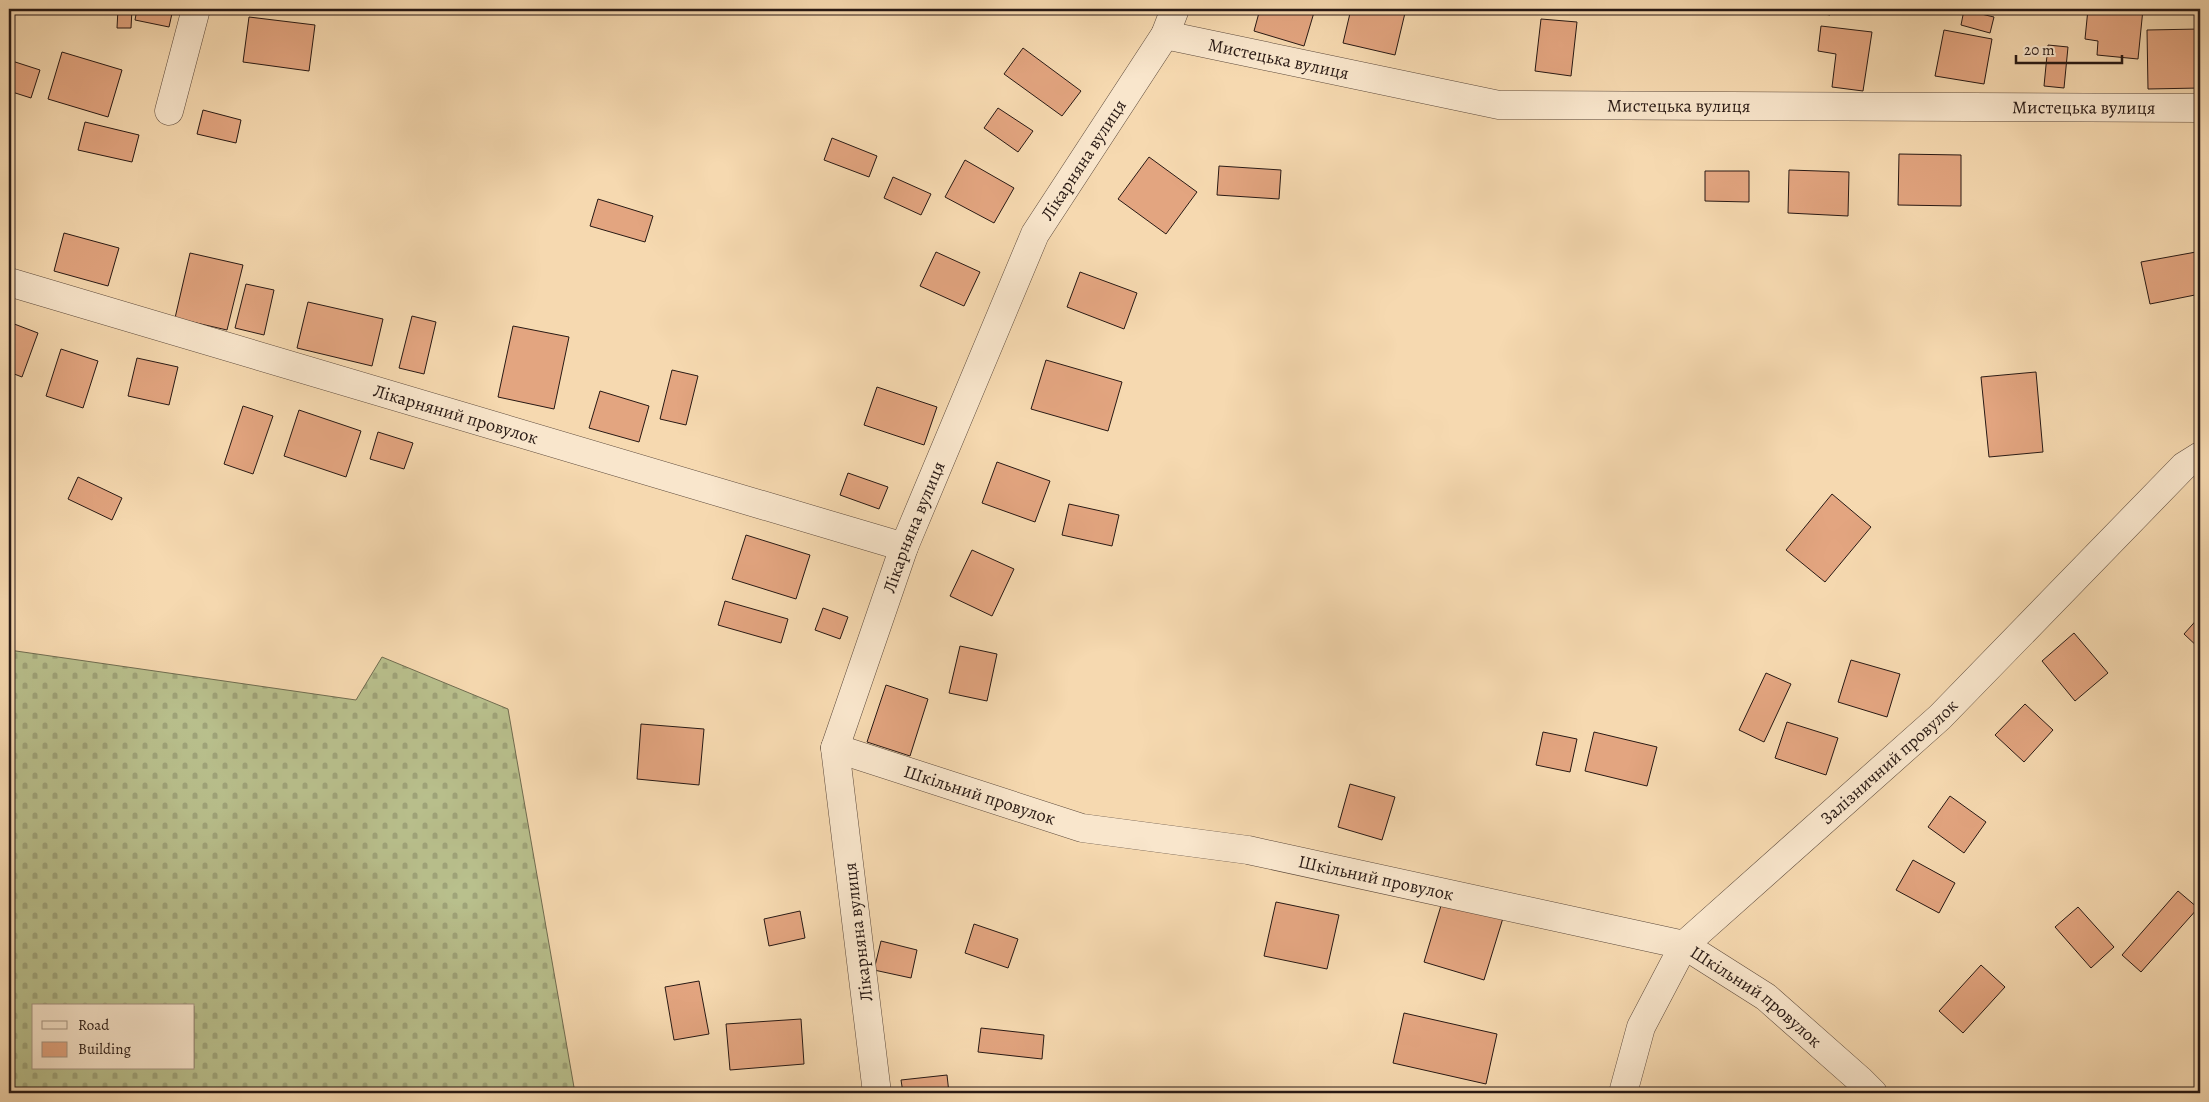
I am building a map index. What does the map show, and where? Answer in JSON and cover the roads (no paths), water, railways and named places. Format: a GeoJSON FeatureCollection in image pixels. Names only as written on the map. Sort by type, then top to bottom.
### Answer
{"type":"FeatureCollection","features":[{"type":"Feature","properties":{"kind":"street"},"geometry":{"type":"LineString","coordinates":[[169,111],[196,9]]}},
{"type":"Feature","properties":{"kind":"street","name":"Лікарняна вулиця"},"geometry":{"type":"LineString","coordinates":[[877,1093],[835,748],[904,547],[1035,234],[1166,35],[1175,9]]}},
{"type":"Feature","properties":{"kind":"street","name":"Мистецька вулиця"},"geometry":{"type":"LineString","coordinates":[[1166,35],[1499,105],[2200,108]]}},
{"type":"Feature","properties":{"kind":"street","name":"Лікарняний провулок"},"geometry":{"type":"LineString","coordinates":[[9,282],[904,547]]}},
{"type":"Feature","properties":{"kind":"street","name":"Залізничний провулок"},"geometry":{"type":"LineString","coordinates":[[1623,1093],[1641,1027],[1684,945],[1940,717],[2184,466],[2200,456]]}},
{"type":"Feature","properties":{"kind":"street","name":"Шкільний провулок"},"geometry":{"type":"LineString","coordinates":[[835,748],[1082,828],[1248,850],[1684,945],[1766,997],[1873,1093]]}}]}
